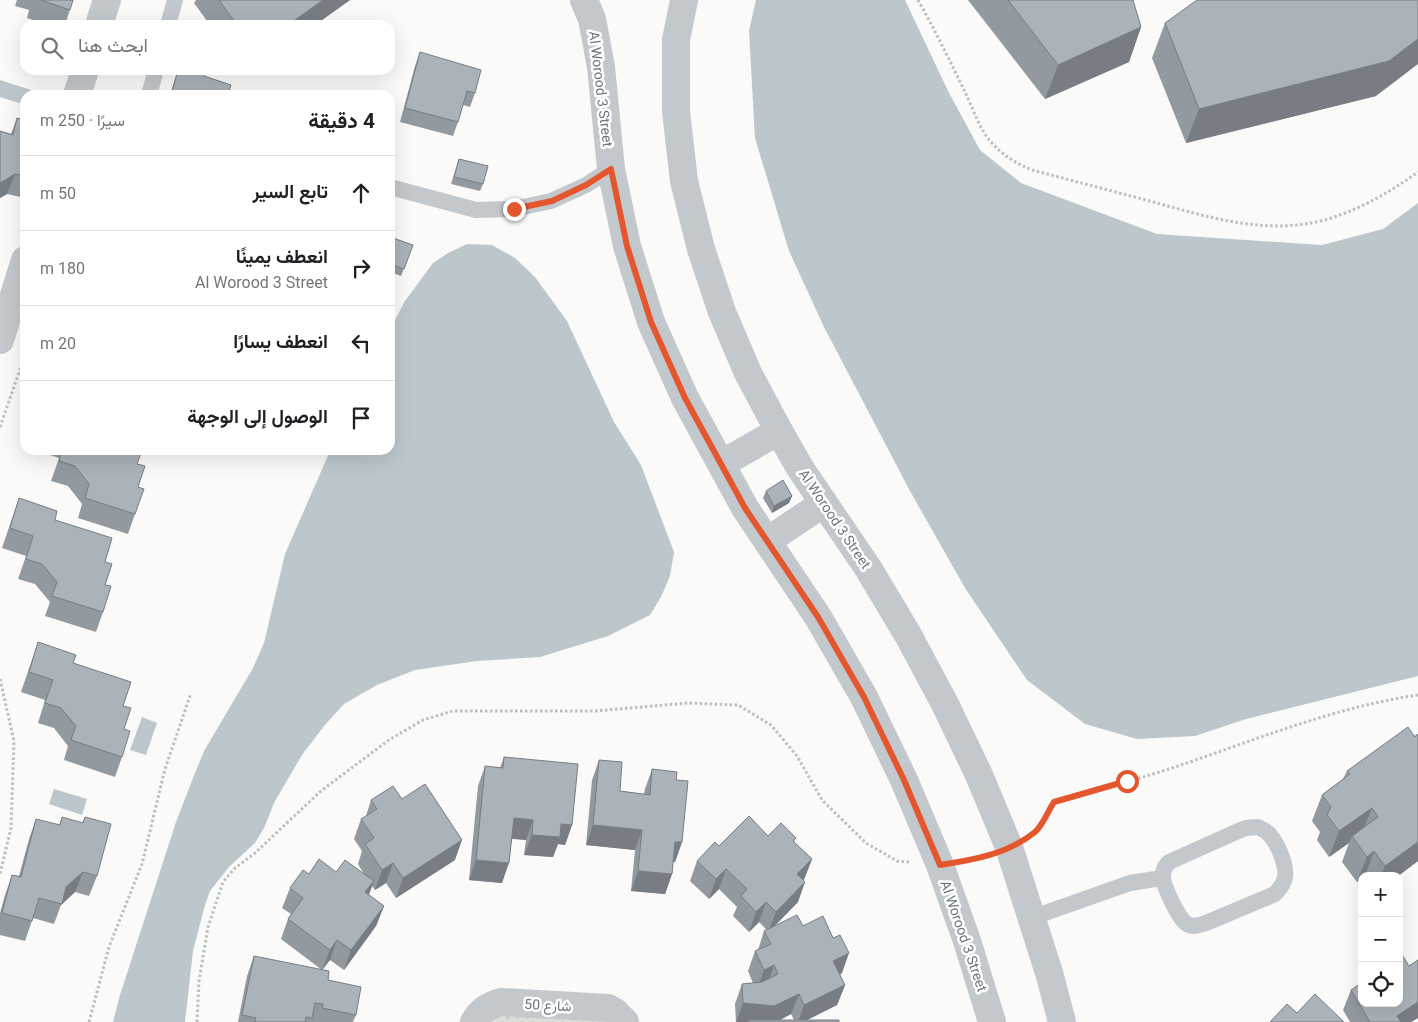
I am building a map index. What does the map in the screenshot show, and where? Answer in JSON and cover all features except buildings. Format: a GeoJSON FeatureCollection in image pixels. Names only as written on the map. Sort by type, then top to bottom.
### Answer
{"type":"FeatureCollection","features":[{"type":"Feature","properties":{"kind":"street"},"geometry":{"type":"LineString","coordinates":[[101,20],[107,0]]}},
{"type":"Feature","properties":{"kind":"street","name":"Al Worood 3 Street"},"geometry":{"type":"LineString","coordinates":[[584,0],[592,19],[601,67],[611,169],[627,246],[651,322],[685,398],[745,508],[818,617],[864,697],[904,780],[940,865],[967,941],[992,1022]]}},
{"type":"Feature","properties":{"kind":"street","name":"Al Worood 3 Street"},"geometry":{"type":"LineString","coordinates":[[684,0],[676,40],[676,111],[684,181],[701,250],[722,312],[748,373],[779,431],[800,468],[868,568],[908,635],[979,775],[1009,847],[1062,1022]]}},
{"type":"Feature","properties":{"kind":"street"},"geometry":{"type":"LineString","coordinates":[[78,90],[83,75]]}},
{"type":"Feature","properties":{"kind":"street"},"geometry":{"type":"LineString","coordinates":[[2,323],[20,274]]}},
{"type":"Feature","properties":{"kind":"street"},"geometry":{"type":"LineString","coordinates":[[721,464],[779,431]]}},
{"type":"Feature","properties":{"kind":"street"},"geometry":{"type":"LineString","coordinates":[[767,541],[824,503]]}},
{"type":"Feature","properties":{"kind":"street","name":"شارع 50"},"geometry":{"type":"LineString","coordinates":[[474,1022],[483,1010],[501,1002],[608,1008],[615,1012],[624,1022]]}},
{"type":"Feature","properties":{"kind":"lane"},"geometry":{"type":"LineString","coordinates":[[169,20],[175,0]]}},
{"type":"Feature","properties":{"kind":"lane"},"geometry":{"type":"LineString","coordinates":[[150,90],[155,75]]}},
{"type":"Feature","properties":{"kind":"lane"},"geometry":{"type":"LineString","coordinates":[[395,188],[476,210],[514,209],[552,201],[586,185],[611,169]]}},
{"type":"Feature","properties":{"kind":"lane"},"geometry":{"type":"LineString","coordinates":[[1258,827],[1267,832],[1274,841],[1286,875],[1282,886],[1275,894],[1197,926],[1187,925],[1180,918],[1162,878],[1165,866],[1170,862],[1246,828],[1258,827]]}},
{"type":"Feature","properties":{"kind":"lane"},"geometry":{"type":"LineString","coordinates":[[1031,918],[1130,883],[1162,878]]}},
{"type":"Feature","properties":{"kind":"path"},"geometry":{"type":"LineString","coordinates":[[918,0],[938,34],[981,126],[990,140],[1002,153],[1016,163],[1032,170],[1224,222],[1258,226],[1292,226],[1327,220],[1359,208],[1390,191],[1418,172]]}},
{"type":"Feature","properties":{"kind":"path"},"geometry":{"type":"LineString","coordinates":[[0,427],[20,369]]}},
{"type":"Feature","properties":{"kind":"path"},"geometry":{"type":"LineString","coordinates":[[0,679],[14,741],[11,828],[0,874]]}},
{"type":"Feature","properties":{"kind":"path"},"geometry":{"type":"LineString","coordinates":[[89,1022],[109,948],[142,864],[165,770],[191,693]]}},
{"type":"Feature","properties":{"kind":"path"},"geometry":{"type":"LineString","coordinates":[[197,1022],[200,981],[208,928],[223,882],[234,869],[256,853],[322,790],[388,740],[423,720],[453,711],[594,711],[688,703],[738,705],[771,725],[797,756],[822,800],[866,843],[897,861],[940,865],[980,858],[1009,847],[1036,831],[1054,802],[1180,766],[1304,722],[1352,708],[1418,695]]}},
{"type":"Feature","properties":{"kind":"shaded area"},"geometry":{"type":"Polygon","coordinates":[[[756,0],[905,0],[948,91],[980,150],[1021,183],[1157,234],[1322,245],[1383,229],[1418,203],[1418,676],[1246,719],[1195,736],[1137,739],[1085,724],[1027,680],[965,588],[910,491],[824,327],[789,251],[755,138],[749,31],[756,0]]]}},
{"type":"Feature","properties":{"kind":"shaded area"},"geometry":{"type":"Polygon","coordinates":[[[0,80],[31,90],[20,90],[20,103],[0,97],[0,80]]]}},
{"type":"Feature","properties":{"kind":"shaded area"},"geometry":{"type":"Polygon","coordinates":[[[467,244],[492,245],[515,258],[535,277],[567,321],[614,422],[641,465],[674,552],[670,576],[661,597],[650,615],[608,636],[540,657],[477,661],[415,670],[377,685],[344,704],[302,755],[274,803],[265,826],[255,843],[229,867],[210,891],[193,951],[185,1022],[113,1022],[176,822],[204,751],[253,668],[264,643],[285,554],[328,455],[395,455],[395,320],[405,301],[433,263],[467,244]]]}},
{"type":"Feature","properties":{"kind":"shaded area"},"geometry":{"type":"Polygon","coordinates":[[[142,717],[157,723],[146,755],[130,750],[142,717]]]}},
{"type":"Feature","properties":{"kind":"shaded area"},"geometry":{"type":"Polygon","coordinates":[[[54,789],[87,799],[82,815],[49,804],[54,789]]]}},
{"type":"Feature","properties":{"kind":"shaded area"},"geometry":{"type":"Polygon","coordinates":[[[509,1013],[594,1018],[602,1022],[493,1022],[509,1013]]]}},
{"type":"Feature","properties":{"kind":"route"},"geometry":{"type":"LineString","coordinates":[[514,209],[552,201],[586,185],[611,169],[627,246],[651,322],[685,398],[745,508],[818,617],[864,697],[904,780],[940,865],[980,858],[1009,847],[1036,831],[1054,802],[1127,781]]}}]}
